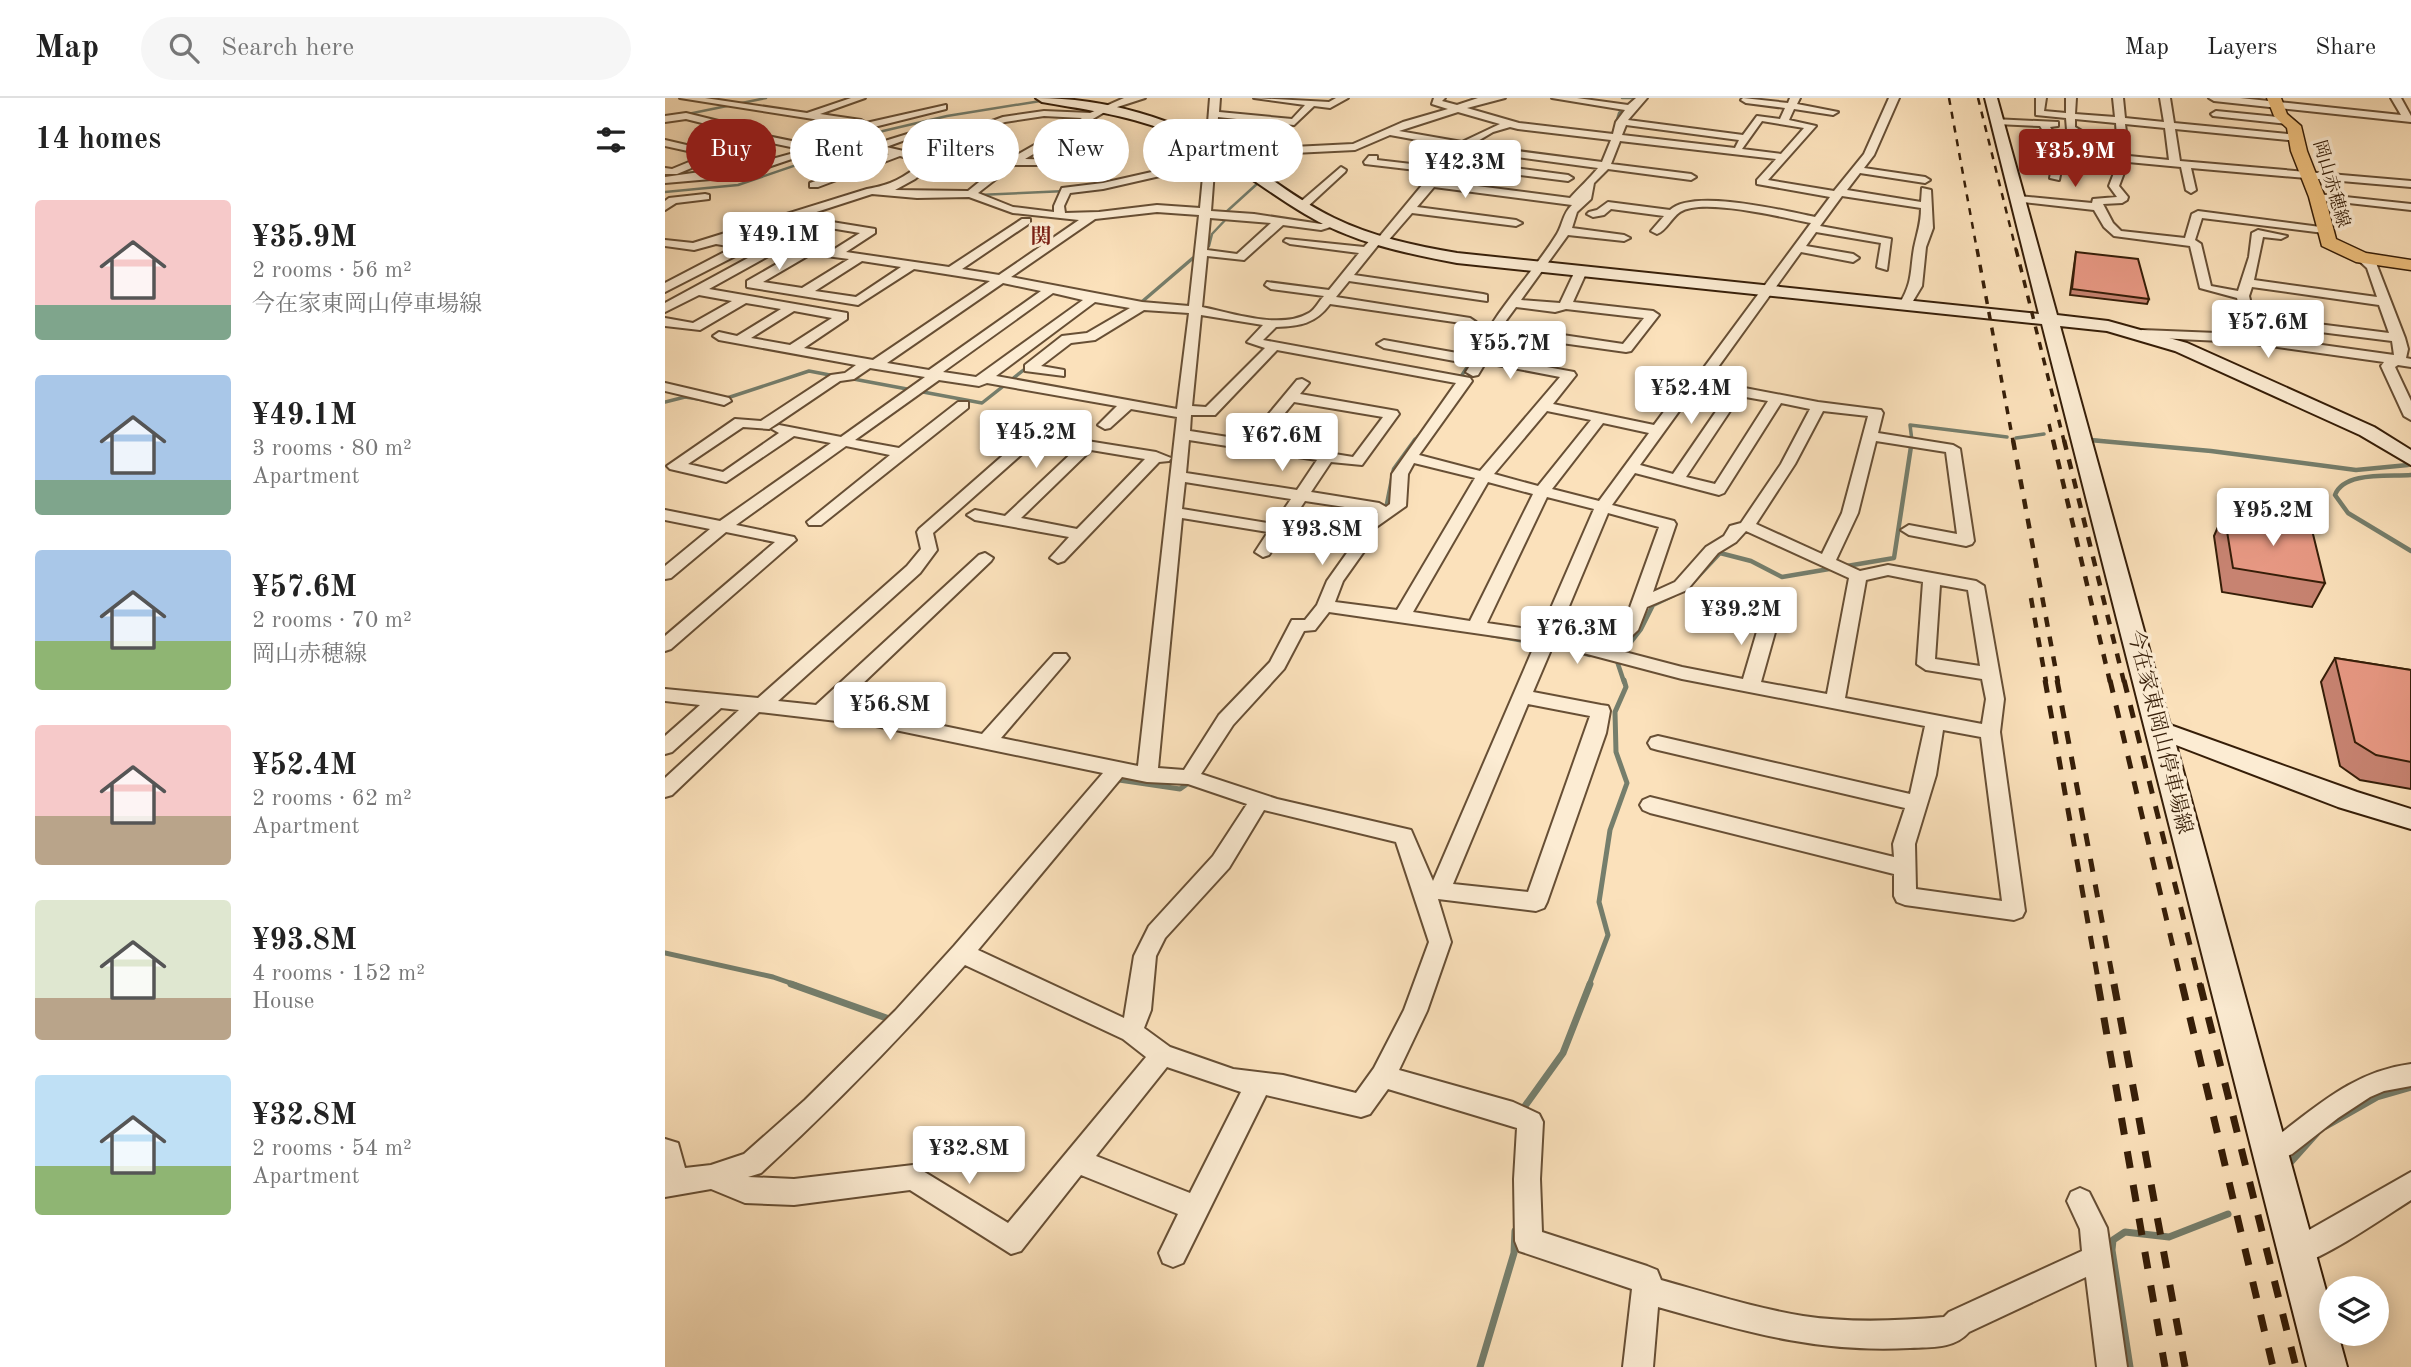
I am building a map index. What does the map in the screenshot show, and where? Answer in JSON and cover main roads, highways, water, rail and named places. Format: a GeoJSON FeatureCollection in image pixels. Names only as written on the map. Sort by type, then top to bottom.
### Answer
{"type":"FeatureCollection","features":[{"type":"Feature","properties":{"kind":"main road"},"geometry":{"type":"LineString","coordinates":[[1050,100],[1096,113],[1162,124],[1211,146],[1302,206],[1376,244]]}},
{"type":"Feature","properties":{"kind":"main road","name":"岡山赤穂線"},"geometry":{"type":"LineString","coordinates":[[2275,102],[2281,116],[2288,121],[2298,138],[2299,151],[2318,197],[2327,242],[2363,258],[2411,265]]}},
{"type":"Feature","properties":{"kind":"main road","name":"今在家東岡山停車場線"},"geometry":{"type":"LineString","coordinates":[[1994,110],[2327,1367]]}},
{"type":"Feature","properties":{"kind":"main road"},"geometry":{"type":"LineString","coordinates":[[1770,290],[2095,323],[2142,334],[2181,347],[2309,403],[2367,431],[2411,459]]}},
{"type":"Feature","properties":{"kind":"main road"},"geometry":{"type":"LineString","coordinates":[[2160,731],[2213,747],[2296,782],[2411,819]]}},
{"type":"Feature","properties":{"kind":"waterway"},"geometry":{"type":"LineString","coordinates":[[683,115],[766,98]]}},
{"type":"Feature","properties":{"kind":"waterway"},"geometry":{"type":"LineString","coordinates":[[665,192],[738,185],[846,148],[883,131],[947,116],[1059,98]]}},
{"type":"Feature","properties":{"kind":"waterway"},"geometry":{"type":"LineString","coordinates":[[1622,98],[1638,98]]}},
{"type":"Feature","properties":{"kind":"waterway"},"geometry":{"type":"LineString","coordinates":[[1611,139],[1619,113],[1625,107]]}},
{"type":"Feature","properties":{"kind":"waterway"},"geometry":{"type":"LineString","coordinates":[[1225,213],[1258,183]]}},
{"type":"Feature","properties":{"kind":"waterway"},"geometry":{"type":"LineString","coordinates":[[978,195],[1066,191]]}},
{"type":"Feature","properties":{"kind":"waterway"},"geometry":{"type":"LineString","coordinates":[[1209,246],[1212,234],[1229,216]]}},
{"type":"Feature","properties":{"kind":"waterway"},"geometry":{"type":"LineString","coordinates":[[665,246],[693,249],[689,249]]}},
{"type":"Feature","properties":{"kind":"waterway"},"geometry":{"type":"LineString","coordinates":[[1137,306],[1193,258]]}},
{"type":"Feature","properties":{"kind":"waterway"},"geometry":{"type":"LineString","coordinates":[[1458,381],[1472,360]]}},
{"type":"Feature","properties":{"kind":"waterway"},"geometry":{"type":"LineString","coordinates":[[848,378],[982,403],[1030,365]]}},
{"type":"Feature","properties":{"kind":"waterway"},"geometry":{"type":"LineString","coordinates":[[724,399],[809,371],[835,376]]}},
{"type":"Feature","properties":{"kind":"waterway"},"geometry":{"type":"LineString","coordinates":[[665,402],[685,397],[705,400]]}},
{"type":"Feature","properties":{"kind":"waterway"},"geometry":{"type":"LineString","coordinates":[[1912,440],[1910,425],[2007,437]]}},
{"type":"Feature","properties":{"kind":"waterway"},"geometry":{"type":"LineString","coordinates":[[1414,441],[1422,432]]}},
{"type":"Feature","properties":{"kind":"waterway"},"geometry":{"type":"LineString","coordinates":[[2016,438],[2044,434]]}},
{"type":"Feature","properties":{"kind":"waterway"},"geometry":{"type":"LineString","coordinates":[[1350,550],[1351,527],[1386,509],[1394,469],[1415,440]]}},
{"type":"Feature","properties":{"kind":"waterway"},"geometry":{"type":"LineString","coordinates":[[1691,584],[1720,553],[1751,561],[1782,577],[1894,558],[1912,440]]}},
{"type":"Feature","properties":{"kind":"waterway"},"geometry":{"type":"LineString","coordinates":[[2104,441],[2090,440],[2211,451],[2356,470],[2408,465]]}},
{"type":"Feature","properties":{"kind":"waterway"},"geometry":{"type":"LineString","coordinates":[[2411,475],[2357,479],[2340,487],[2335,495],[2348,513],[2411,551]]}},
{"type":"Feature","properties":{"kind":"waterway"},"geometry":{"type":"LineString","coordinates":[[1620,656],[1641,629],[1653,605],[1674,595]]}},
{"type":"Feature","properties":{"kind":"waterway"},"geometry":{"type":"LineString","coordinates":[[1491,635],[1530,642]]}},
{"type":"Feature","properties":{"kind":"waterway"},"geometry":{"type":"LineString","coordinates":[[1560,647],[1590,655]]}},
{"type":"Feature","properties":{"kind":"waterway"},"geometry":{"type":"LineString","coordinates":[[1617,661],[1624,682]]}},
{"type":"Feature","properties":{"kind":"waterway"},"geometry":{"type":"LineString","coordinates":[[1589,985],[1608,935],[1599,902],[1610,830],[1627,783],[1616,752],[1615,712],[1626,687],[1624,680]]}},
{"type":"Feature","properties":{"kind":"waterway"},"geometry":{"type":"LineString","coordinates":[[1115,784],[1119,780],[1180,789],[1194,779]]}},
{"type":"Feature","properties":{"kind":"waterway"},"geometry":{"type":"LineString","coordinates":[[665,953],[773,977],[796,985]]}},
{"type":"Feature","properties":{"kind":"waterway"},"geometry":{"type":"LineString","coordinates":[[791,984],[892,1020]]}},
{"type":"Feature","properties":{"kind":"waterway"},"geometry":{"type":"LineString","coordinates":[[1524,1113],[1525,1106],[1563,1053],[1590,984]]}},
{"type":"Feature","properties":{"kind":"waterway"},"geometry":{"type":"LineString","coordinates":[[2326,1126],[2377,1097],[2411,1087]]}},
{"type":"Feature","properties":{"kind":"waterway"},"geometry":{"type":"LineString","coordinates":[[2290,1163],[2316,1134]]}},
{"type":"Feature","properties":{"kind":"waterway"},"geometry":{"type":"LineString","coordinates":[[2130,1367],[2112,1250],[2113,1240],[2125,1232],[2169,1237],[2228,1214]]}},
{"type":"Feature","properties":{"kind":"waterway"},"geometry":{"type":"LineString","coordinates":[[1480,1367],[1514,1253],[1515,1231]]}},
{"type":"Feature","properties":{"kind":"railway"},"geometry":{"type":"LineString","coordinates":[[1949,98],[1977,250]]}},
{"type":"Feature","properties":{"kind":"railway"},"geometry":{"type":"LineString","coordinates":[[1978,98],[2016,250]]}},
{"type":"Feature","properties":{"kind":"railway"},"geometry":{"type":"LineString","coordinates":[[1977,249],[2013,441]]}},
{"type":"Feature","properties":{"kind":"railway"},"geometry":{"type":"LineString","coordinates":[[2016,249],[2064,441]]}},
{"type":"Feature","properties":{"kind":"railway"},"geometry":{"type":"LineString","coordinates":[[2049,424],[2053,441]]}},
{"type":"Feature","properties":{"kind":"railway"},"geometry":{"type":"LineString","coordinates":[[2013,440],[2058,682]]}},
{"type":"Feature","properties":{"kind":"railway"},"geometry":{"type":"LineString","coordinates":[[2053,440],[2110,682]]}},
{"type":"Feature","properties":{"kind":"railway"},"geometry":{"type":"LineString","coordinates":[[2064,440],[2124,682]]}},
{"type":"Feature","properties":{"kind":"railway"},"geometry":{"type":"LineString","coordinates":[[2031,598],[2046,682]]}},
{"type":"Feature","properties":{"kind":"railway"},"geometry":{"type":"LineString","coordinates":[[2045,680],[2099,985]]}},
{"type":"Feature","properties":{"kind":"railway"},"geometry":{"type":"LineString","coordinates":[[2057,680],[2114,985]]}},
{"type":"Feature","properties":{"kind":"railway"},"geometry":{"type":"LineString","coordinates":[[2110,680],[2182,985]]}},
{"type":"Feature","properties":{"kind":"railway"},"geometry":{"type":"LineString","coordinates":[[2124,680],[2200,985]]}},
{"type":"Feature","properties":{"kind":"railway"},"geometry":{"type":"LineString","coordinates":[[2098,984],[2165,1367]]}},
{"type":"Feature","properties":{"kind":"railway"},"geometry":{"type":"LineString","coordinates":[[2114,984],[2185,1367]]}},
{"type":"Feature","properties":{"kind":"railway"},"geometry":{"type":"LineString","coordinates":[[2182,984],[2273,1367]]}},
{"type":"Feature","properties":{"kind":"railway"},"geometry":{"type":"LineString","coordinates":[[2200,984],[2296,1367]]}},
{"type":"Feature","properties":{"kind":"district","name":"関"},"geometry":{"type":"Point","coordinates":[1041,237]}}]}
